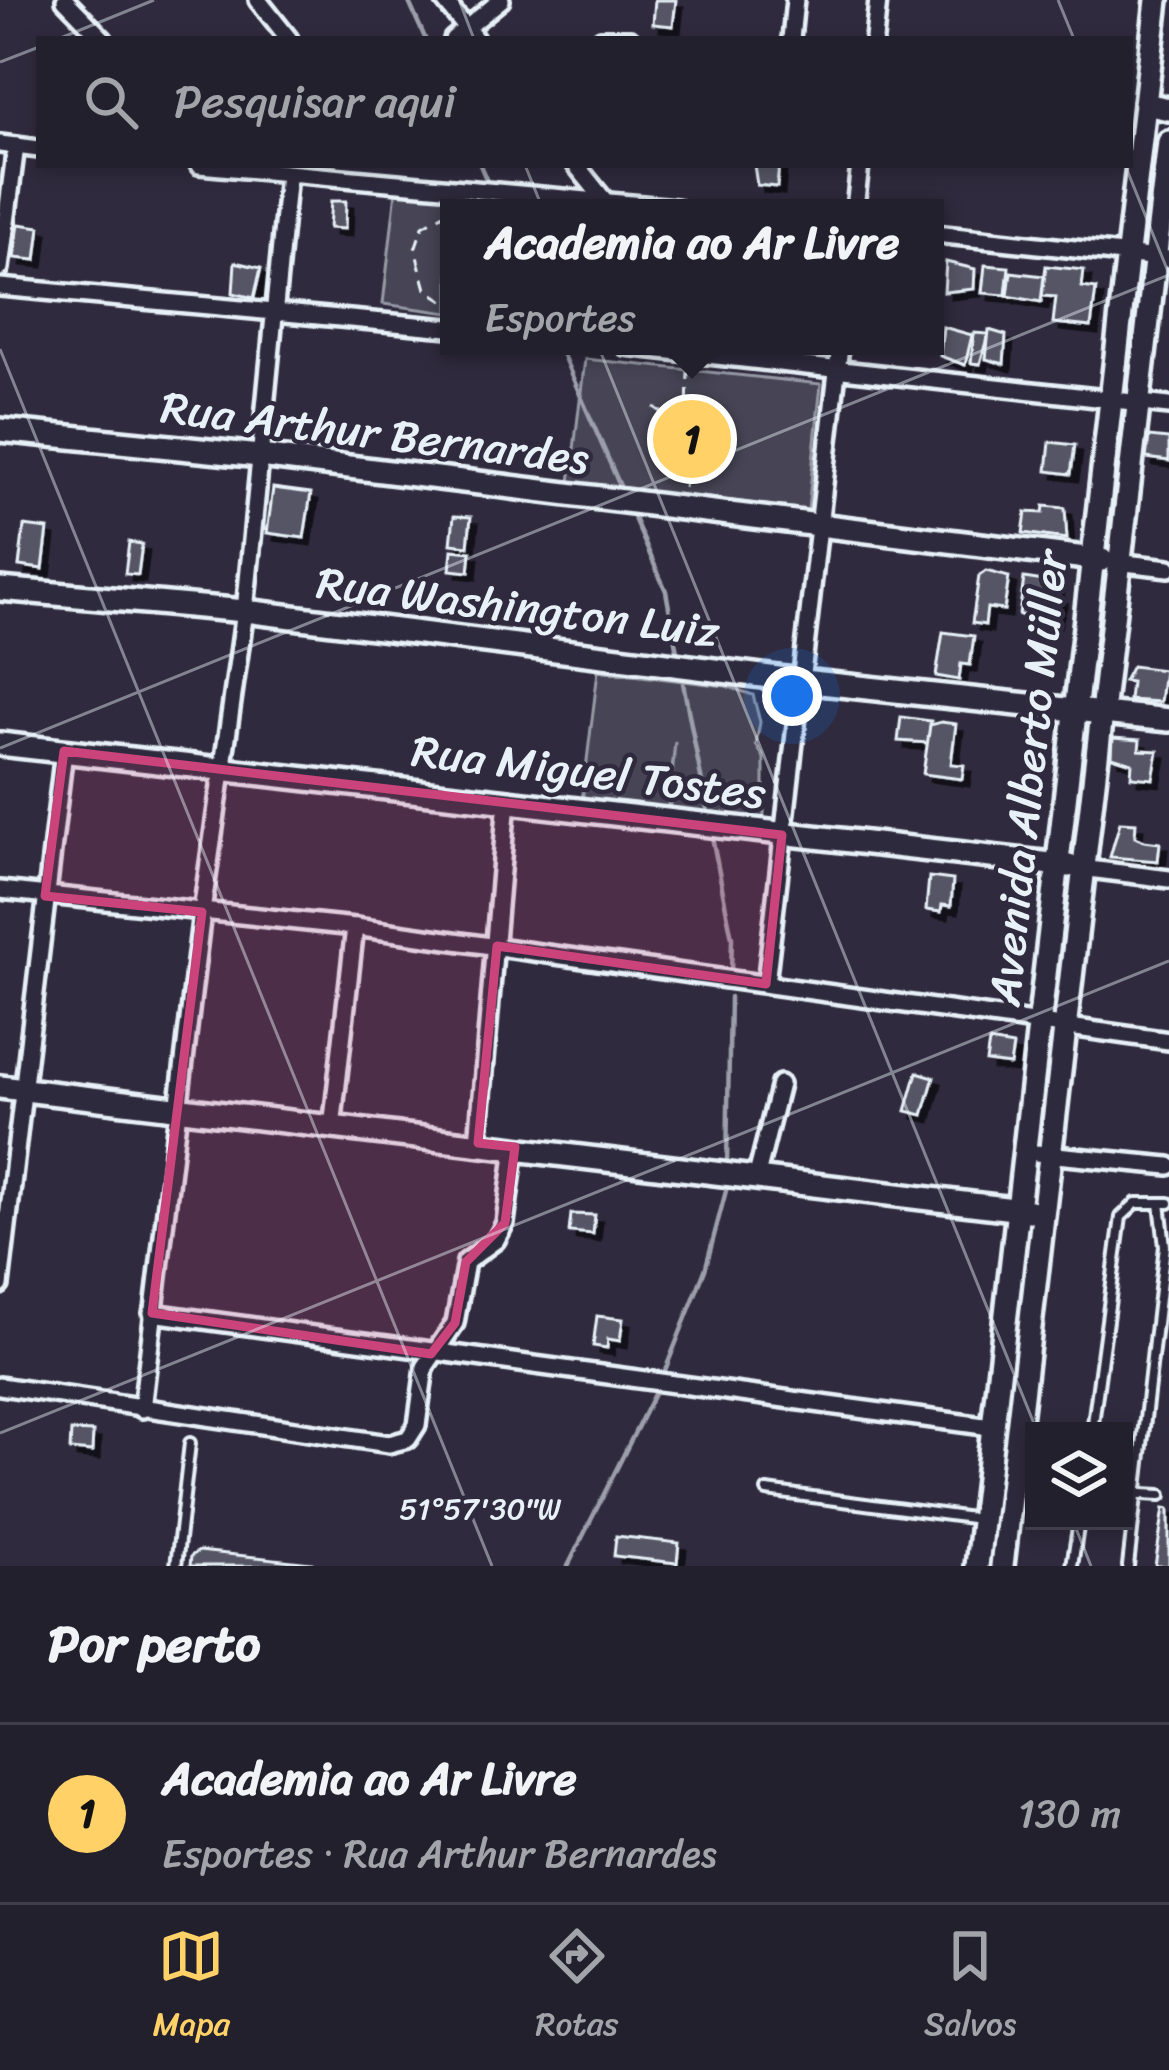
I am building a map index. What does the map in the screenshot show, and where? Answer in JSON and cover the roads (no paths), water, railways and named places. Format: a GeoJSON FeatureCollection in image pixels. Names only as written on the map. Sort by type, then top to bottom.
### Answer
{"type":"FeatureCollection","features":[{"type":"Feature","properties":{"kind":"main road","name":"Avenida Alberto Müller"},"geometry":{"type":"LineString","coordinates":[[977,1566],[1124,253],[1157,0]]}},
{"type":"Feature","properties":{"kind":"main road"},"geometry":{"type":"LineString","coordinates":[[1144,95],[1169,109]]}},
{"type":"Feature","properties":{"kind":"main road","name":"Avenida Alberto Müller"},"geometry":{"type":"LineString","coordinates":[[1002,1566],[1135,402],[1161,258],[1169,142]]}},
{"type":"Feature","properties":{"kind":"main road","name":"Rua Arthur Bernardes"},"geometry":{"type":"LineString","coordinates":[[0,430],[260,456],[1116,562]]}},
{"type":"Feature","properties":{"kind":"main road","name":"Rua Washington Luiz"},"geometry":{"type":"LineString","coordinates":[[0,589],[245,611],[802,681],[1075,706],[1169,720]]}},
{"type":"Feature","properties":{"kind":"main road","name":"Rua Miguel Tostes"},"geometry":{"type":"LineString","coordinates":[[0,743],[222,765],[1081,868]]}},
{"type":"Feature","properties":{"kind":"main road"},"geometry":{"type":"LineString","coordinates":[[10,1088],[1042,1212]]}},
{"type":"Feature","properties":{"kind":"street"},"geometry":{"type":"LineString","coordinates":[[65,0],[100,36]]}},
{"type":"Feature","properties":{"kind":"street"},"geometry":{"type":"LineString","coordinates":[[258,0],[287,36]]}},
{"type":"Feature","properties":{"kind":"street"},"geometry":{"type":"LineString","coordinates":[[444,0],[465,35],[501,0]]}},
{"type":"Feature","properties":{"kind":"street"},"geometry":{"type":"LineString","coordinates":[[790,36],[795,0]]}},
{"type":"Feature","properties":{"kind":"street"},"geometry":{"type":"LineString","coordinates":[[874,36],[878,0]]}},
{"type":"Feature","properties":{"kind":"street"},"geometry":{"type":"LineString","coordinates":[[0,268],[8,145]]}},
{"type":"Feature","properties":{"kind":"street"},"geometry":{"type":"LineString","coordinates":[[229,168],[288,174],[337,171],[587,199]]}},
{"type":"Feature","properties":{"kind":"street"},"geometry":{"type":"LineString","coordinates":[[578,168],[603,199]]}},
{"type":"Feature","properties":{"kind":"street"},"geometry":{"type":"LineString","coordinates":[[856,199],[860,168]]}},
{"type":"Feature","properties":{"kind":"street"},"geometry":{"type":"LineString","coordinates":[[142,1409],[202,912],[245,611],[288,174]]}},
{"type":"Feature","properties":{"kind":"street"},"geometry":{"type":"LineString","coordinates":[[944,235],[1161,258]]}},
{"type":"Feature","properties":{"kind":"street"},"geometry":{"type":"LineString","coordinates":[[0,287],[440,327]]}},
{"type":"Feature","properties":{"kind":"street"},"geometry":{"type":"LineString","coordinates":[[710,355],[1169,406]]}},
{"type":"Feature","properties":{"kind":"street"},"geometry":{"type":"LineString","coordinates":[[766,984],[839,355]]}},
{"type":"Feature","properties":{"kind":"street","name":"Rua Arthur Bernardes"},"geometry":{"type":"LineString","coordinates":[[1116,562],[1169,568]]}},
{"type":"Feature","properties":{"kind":"street"},"geometry":{"type":"LineString","coordinates":[[0,1285],[10,1088],[45,896],[64,751]]}},
{"type":"Feature","properties":{"kind":"street"},"geometry":{"type":"LineString","coordinates":[[478,1143],[507,800]]}},
{"type":"Feature","properties":{"kind":"street","name":"Rua Miguel Tostes"},"geometry":{"type":"LineString","coordinates":[[1081,868],[1169,879]]}},
{"type":"Feature","properties":{"kind":"street"},"geometry":{"type":"LineString","coordinates":[[0,890],[355,927],[1169,1041]]}},
{"type":"Feature","properties":{"kind":"street"},"geometry":{"type":"LineString","coordinates":[[332,1128],[355,927]]}},
{"type":"Feature","properties":{"kind":"street"},"geometry":{"type":"LineString","coordinates":[[756,1179],[780,1084]]}},
{"type":"Feature","properties":{"kind":"street"},"geometry":{"type":"LineString","coordinates":[[0,1386],[389,1444],[408,1439],[417,1425],[431,1354],[455,1323],[466,1262],[496,1240],[505,1223],[515,1147]]}},
{"type":"Feature","properties":{"kind":"street"},"geometry":{"type":"LineString","coordinates":[[1025,1152],[1169,1166]]}},
{"type":"Feature","properties":{"kind":"street"},"geometry":{"type":"LineString","coordinates":[[152,1313],[991,1427]]}},
{"type":"Feature","properties":{"kind":"lane"},"geometry":{"type":"LineString","coordinates":[[1093,1422],[1121,1217],[1136,1203],[1165,1203],[1128,1566]]}},
{"type":"Feature","properties":{"kind":"lane"},"geometry":{"type":"LineString","coordinates":[[176,1566],[190,1443]]}},
{"type":"Feature","properties":{"kind":"lane"},"geometry":{"type":"LineString","coordinates":[[766,1491],[1007,1521]]}},
{"type":"Feature","properties":{"kind":"lane"},"geometry":{"type":"LineString","coordinates":[[1133,1494],[1161,1495]]}},
{"type":"Feature","properties":{"kind":"lane"},"geometry":{"type":"LineString","coordinates":[[1072,1566],[1078,1530]]}},
{"type":"Feature","properties":{"kind":"waterway"},"geometry":{"type":"LineString","coordinates":[[408,0],[424,36]]}},
{"type":"Feature","properties":{"kind":"waterway"},"geometry":{"type":"LineString","coordinates":[[481,168],[486,179]]}},
{"type":"Feature","properties":{"kind":"waterway"},"geometry":{"type":"LineString","coordinates":[[563,355],[623,493]]}},
{"type":"Feature","properties":{"kind":"waterway"},"geometry":{"type":"LineString","coordinates":[[633,516],[666,591],[678,658]]}},
{"type":"Feature","properties":{"kind":"waterway"},"geometry":{"type":"LineString","coordinates":[[683,683],[709,819]]}},
{"type":"Feature","properties":{"kind":"waterway"},"geometry":{"type":"LineString","coordinates":[[712,837],[732,938],[731,973]]}},
{"type":"Feature","properties":{"kind":"waterway"},"geometry":{"type":"LineString","coordinates":[[727,1164],[730,997]]}},
{"type":"Feature","properties":{"kind":"waterway"},"geometry":{"type":"LineString","coordinates":[[664,1373],[705,1270],[727,1187]]}},
{"type":"Feature","properties":{"kind":"waterway"},"geometry":{"type":"LineString","coordinates":[[568,1566],[654,1394]]}},
{"type":"Feature","properties":{"kind":"place","name":"Academia ao Ar Livre"},"geometry":{"type":"Point","coordinates":[692,439]}}]}
